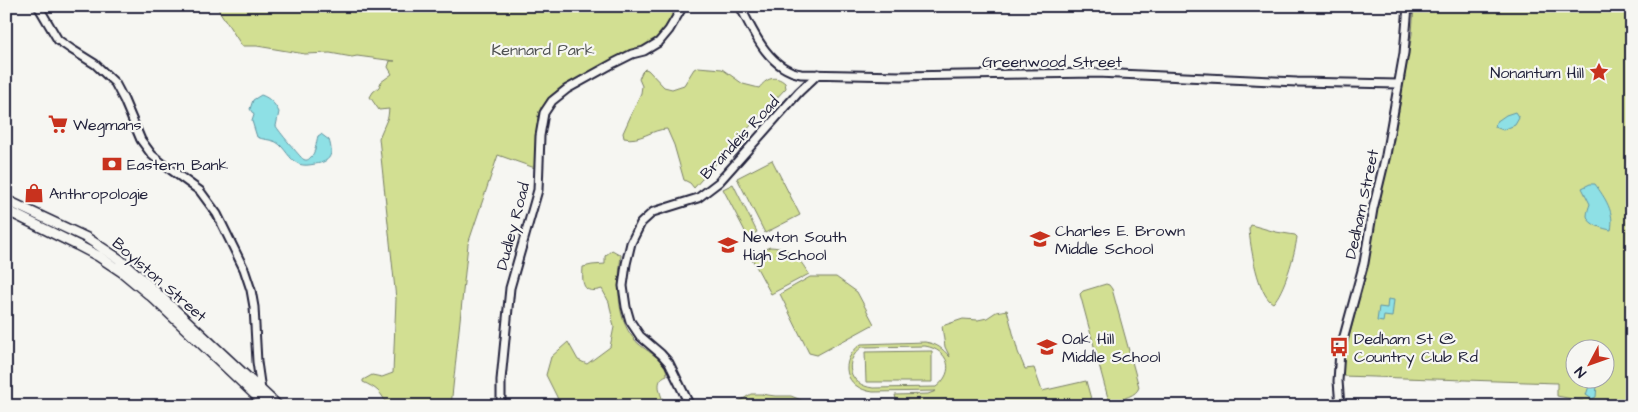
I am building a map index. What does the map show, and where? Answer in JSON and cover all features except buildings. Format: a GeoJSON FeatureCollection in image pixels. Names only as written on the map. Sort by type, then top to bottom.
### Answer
{"type":"FeatureCollection","features":[{"type":"Feature","properties":{"kind":"highway","name":"Boylston Street"},"geometry":{"type":"LineString","coordinates":[[6,200],[81,235],[119,259],[278,406]]}},
{"type":"Feature","properties":{"kind":"highway","name":"Boylston Street"},"geometry":{"type":"LineString","coordinates":[[6,210],[81,247],[122,272],[154,299],[267,406]]}},
{"type":"Feature","properties":{"kind":"street"},"geometry":{"type":"LineString","coordinates":[[38,6],[51,30],[62,43],[95,64],[108,75],[121,94],[136,129],[148,150],[163,164],[196,188],[214,208],[249,283],[254,307],[257,362],[261,390]]}},
{"type":"Feature","properties":{"kind":"street","name":"Dudley Road"},"geometry":{"type":"LineString","coordinates":[[501,406],[500,380],[510,288],[538,190],[540,136],[544,113],[553,100],[582,80],[624,58],[652,47],[669,30],[683,6]]}},
{"type":"Feature","properties":{"kind":"street","name":"Greenwood Street"},"geometry":{"type":"LineString","coordinates":[[740,6],[771,58],[789,71],[806,74],[901,76],[1096,73],[1297,82],[1398,84]]}},
{"type":"Feature","properties":{"kind":"street","name":"Dedham Street"},"geometry":{"type":"LineString","coordinates":[[1340,406],[1338,381],[1340,351],[1364,263],[1373,209],[1391,130],[1407,31],[1408,6]]}},
{"type":"Feature","properties":{"kind":"street","name":"Brandeis Road"},"geometry":{"type":"LineString","coordinates":[[799,92],[806,74]]}},
{"type":"Feature","properties":{"kind":"street","name":"Brandeis Road"},"geometry":{"type":"LineString","coordinates":[[690,406],[662,354],[640,336],[630,321],[626,307],[624,286],[626,264],[631,243],[641,223],[653,212],[698,198],[719,182],[799,92],[818,74]]}},
{"type":"Feature","properties":{"kind":"street"},"geometry":{"type":"LineString","coordinates":[[248,378],[255,372],[257,362]]}},
{"type":"Feature","properties":{"kind":"green space","name":"Kennard Park"},"geometry":{"type":"Polygon","coordinates":[[[216,6],[675,6],[677,9],[664,31],[645,47],[615,58],[561,87],[548,98],[538,115],[535,168],[498,155],[468,244],[451,406],[387,406],[378,391],[363,382],[363,380],[372,375],[382,377],[393,373],[396,299],[379,138],[388,117],[389,109],[379,110],[370,97],[381,82],[392,74],[388,67],[390,61],[395,61],[330,53],[305,54],[257,46],[242,46],[216,6]]]}},
{"type":"Feature","properties":{"kind":"green space"},"geometry":{"type":"Polygon","coordinates":[[[1414,6],[1632,6],[1632,406],[1581,406],[1583,401],[1557,396],[1557,383],[1342,376],[1343,360],[1366,272],[1377,209],[1394,139],[1412,34],[1414,6]]]}},
{"type":"Feature","properties":{"kind":"green space"},"geometry":{"type":"Polygon","coordinates":[[[698,67],[722,69],[743,84],[759,88],[768,80],[774,78],[785,83],[786,88],[694,188],[684,180],[674,145],[667,129],[630,139],[624,138],[623,133],[641,93],[642,86],[639,79],[645,69],[664,87],[672,89],[684,85],[694,69],[698,67]]]}},
{"type":"Feature","properties":{"kind":"green space"},"geometry":{"type":"Polygon","coordinates":[[[772,160],[800,215],[765,233],[737,178],[772,160]]]}},
{"type":"Feature","properties":{"kind":"green space"},"geometry":{"type":"Polygon","coordinates":[[[733,184],[757,232],[748,237],[723,189],[733,184]]]}},
{"type":"Feature","properties":{"kind":"green space"},"geometry":{"type":"Polygon","coordinates":[[[1251,225],[1297,237],[1288,272],[1281,290],[1273,303],[1263,291],[1259,281],[1253,258],[1249,229],[1251,225]]]}},
{"type":"Feature","properties":{"kind":"green space"},"geometry":{"type":"Polygon","coordinates":[[[770,247],[784,249],[794,254],[809,274],[771,294],[750,255],[770,247]]]}},
{"type":"Feature","properties":{"kind":"green space"},"geometry":{"type":"Polygon","coordinates":[[[612,250],[621,255],[619,299],[628,330],[634,339],[659,359],[666,369],[667,375],[660,380],[659,384],[664,404],[662,406],[559,406],[557,397],[546,375],[551,357],[568,342],[578,360],[587,364],[610,347],[614,327],[609,302],[602,289],[587,289],[583,283],[583,267],[605,264],[605,256],[612,250]]]}},
{"type":"Feature","properties":{"kind":"green space"},"geometry":{"type":"Polygon","coordinates":[[[810,277],[836,277],[857,292],[874,324],[817,355],[809,353],[780,294],[810,277]]]}},
{"type":"Feature","properties":{"kind":"green space"},"geometry":{"type":"Polygon","coordinates":[[[1106,284],[1112,289],[1139,387],[1132,395],[1113,401],[1108,398],[1080,294],[1083,291],[1106,284]]]}},
{"type":"Feature","properties":{"kind":"green space"},"geometry":{"type":"Polygon","coordinates":[[[1007,310],[1018,352],[1025,369],[1034,368],[1042,391],[1086,381],[1093,406],[915,406],[908,401],[896,399],[895,395],[928,394],[936,391],[873,392],[863,389],[850,380],[847,366],[849,358],[861,344],[925,342],[939,347],[950,357],[945,347],[942,326],[963,319],[978,320],[987,318],[996,312],[1007,310]],[[925,346],[862,347],[852,359],[851,372],[858,382],[873,388],[936,387],[946,375],[948,368],[944,357],[933,348],[925,346]]]}},
{"type":"Feature","properties":{"kind":"green space"},"geometry":{"type":"Polygon","coordinates":[[[932,351],[932,382],[866,382],[865,352],[932,351]]]}},
{"type":"Feature","properties":{"kind":"green space"},"geometry":{"type":"Polygon","coordinates":[[[751,394],[791,396],[811,404],[840,406],[732,406],[751,394]]]}},
{"type":"Feature","properties":{"kind":"water"},"geometry":{"type":"Polygon","coordinates":[[[261,95],[276,106],[279,112],[276,126],[304,160],[312,156],[318,136],[321,134],[329,140],[330,157],[324,162],[301,165],[292,160],[276,142],[257,137],[252,121],[254,115],[250,109],[253,100],[261,95]]]}},
{"type":"Feature","properties":{"kind":"water"},"geometry":{"type":"Polygon","coordinates":[[[1515,112],[1519,118],[1515,125],[1503,130],[1495,127],[1496,122],[1506,115],[1515,112]]]}},
{"type":"Feature","properties":{"kind":"water"},"geometry":{"type":"Polygon","coordinates":[[[1595,184],[1608,206],[1612,217],[1611,230],[1597,226],[1588,219],[1587,214],[1590,204],[1582,188],[1595,184]]]}},
{"type":"Feature","properties":{"kind":"water"},"geometry":{"type":"Polygon","coordinates":[[[1388,299],[1394,300],[1392,317],[1384,316],[1383,322],[1377,321],[1379,307],[1387,308],[1388,299]]]}},
{"type":"Feature","properties":{"kind":"water"},"geometry":{"type":"Polygon","coordinates":[[[1588,390],[1597,390],[1596,397],[1592,399],[1586,395],[1588,390]]]}},
{"type":"Feature","properties":{"kind":"place","name":"Nonantum Hill"},"geometry":{"type":"Point","coordinates":[1599,72]}},
{"type":"Feature","properties":{"kind":"place","name":"Wegmans"},"geometry":{"type":"Point","coordinates":[58,124]}},
{"type":"Feature","properties":{"kind":"place","name":"Eastern Bank"},"geometry":{"type":"Point","coordinates":[112,164]}},
{"type":"Feature","properties":{"kind":"place","name":"Anthropologie"},"geometry":{"type":"Point","coordinates":[34,193]}},
{"type":"Feature","properties":{"kind":"place","name":"Charles E. Brown Middle School"},"geometry":{"type":"Point","coordinates":[1040,239]}},
{"type":"Feature","properties":{"kind":"place","name":"Newton South High School"},"geometry":{"type":"Point","coordinates":[728,245]}},
{"type":"Feature","properties":{"kind":"place","name":"Oak Hill Middle School"},"geometry":{"type":"Point","coordinates":[1047,347]}},
{"type":"Feature","properties":{"kind":"place","name":"Dedham St @ Country Club Rd"},"geometry":{"type":"Point","coordinates":[1339,347]}}]}
